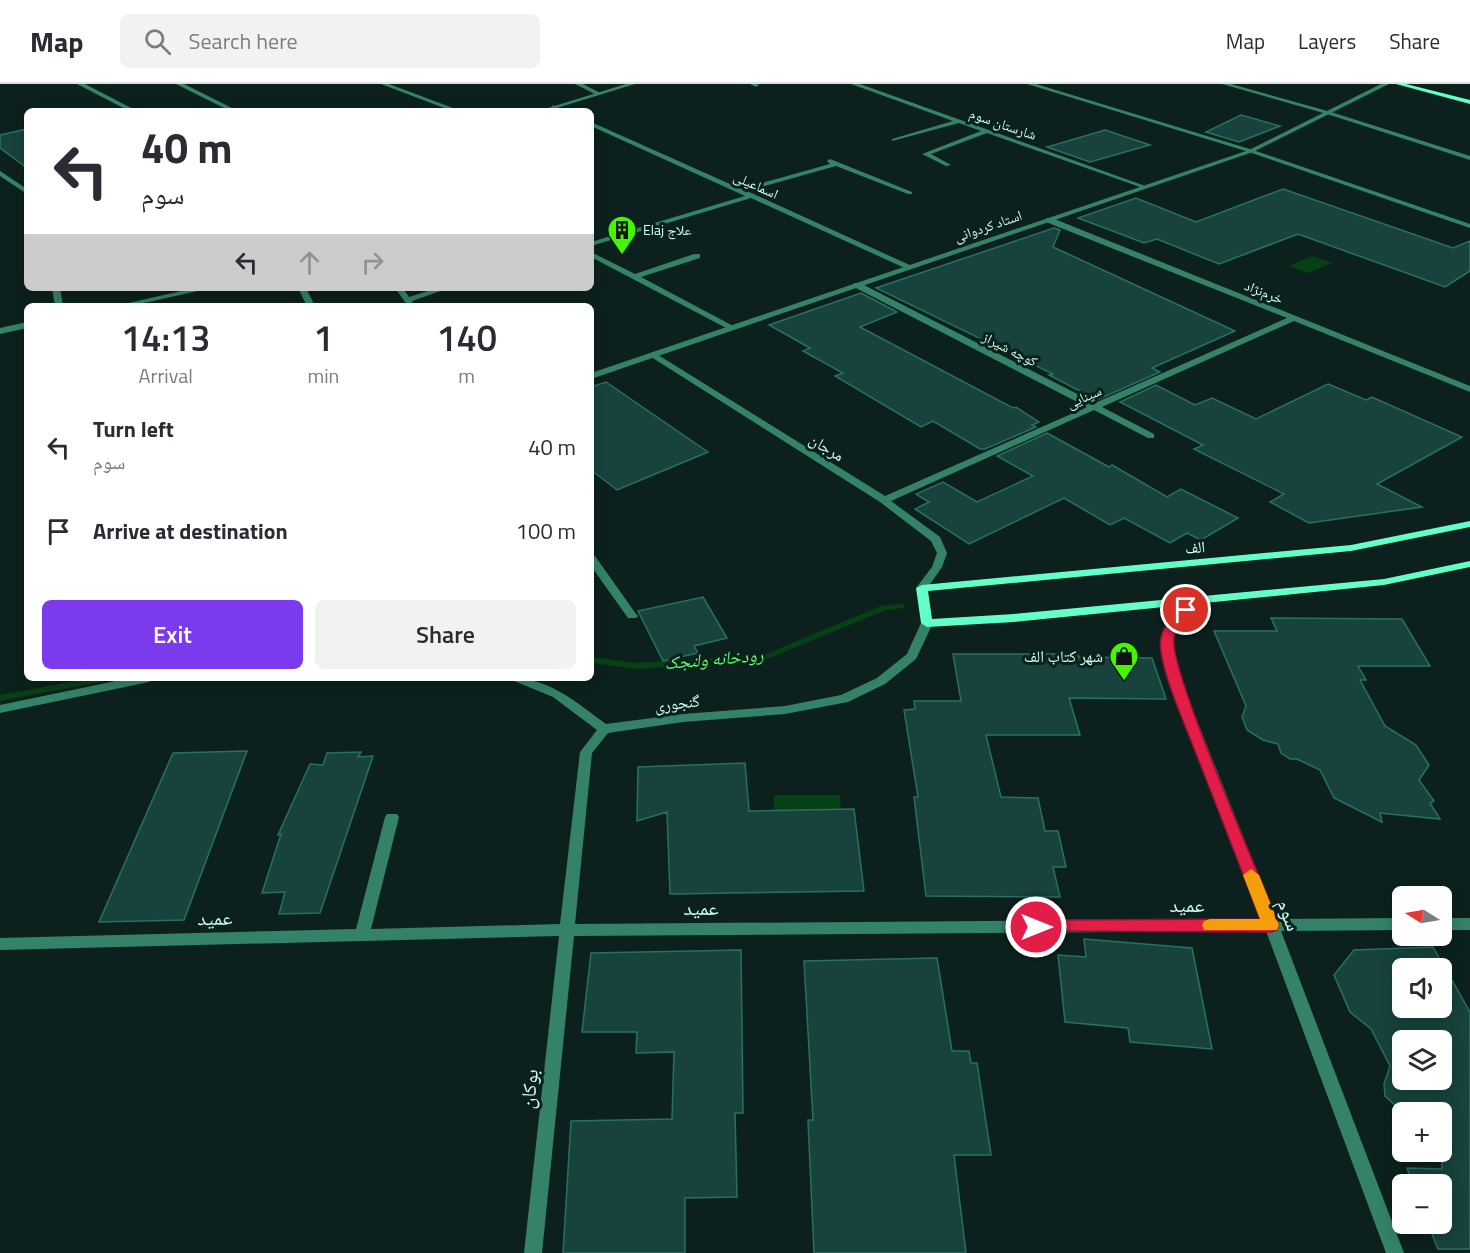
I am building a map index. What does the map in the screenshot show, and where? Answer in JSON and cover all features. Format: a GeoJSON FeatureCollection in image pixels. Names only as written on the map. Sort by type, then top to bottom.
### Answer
{"type":"FeatureCollection","features":[{"type":"Feature","properties":{"kind":"main road"},"geometry":{"type":"LineString","coordinates":[[1400,84],[1470,100]]}},
{"type":"Feature","properties":{"kind":"main road"},"geometry":{"type":"LineString","coordinates":[[1414,84],[1470,100]]}},
{"type":"Feature","properties":{"kind":"main road","name":"الف"},"geometry":{"type":"LineString","coordinates":[[922,588],[1351,548],[1470,524]]}},
{"type":"Feature","properties":{"kind":"main road"},"geometry":{"type":"LineString","coordinates":[[922,588],[927,623],[1014,618],[1384,582],[1470,564]]}},
{"type":"Feature","properties":{"kind":"street"},"geometry":{"type":"LineString","coordinates":[[80,84],[128,108]]}},
{"type":"Feature","properties":{"kind":"street"},"geometry":{"type":"LineString","coordinates":[[179,84],[229,108]]}},
{"type":"Feature","properties":{"kind":"street"},"geometry":{"type":"LineString","coordinates":[[384,84],[450,108]]}},
{"type":"Feature","properties":{"kind":"street"},"geometry":{"type":"LineString","coordinates":[[578,84],[599,94]]}},
{"type":"Feature","properties":{"kind":"street"},"geometry":{"type":"LineString","coordinates":[[553,108],[632,84]]}},
{"type":"Feature","properties":{"kind":"street","name":"شارستان سوم"},"geometry":{"type":"LineString","coordinates":[[854,84],[1145,187]]}},
{"type":"Feature","properties":{"kind":"street"},"geometry":{"type":"LineString","coordinates":[[1030,84],[1251,151],[1470,226]]}},
{"type":"Feature","properties":{"kind":"street"},"geometry":{"type":"LineString","coordinates":[[1226,84],[1329,113],[1470,158]]}},
{"type":"Feature","properties":{"kind":"street","name":"استاد کردوانی"},"geometry":{"type":"LineString","coordinates":[[594,375],[1251,151],[1386,84]]}},
{"type":"Feature","properties":{"kind":"street"},"geometry":{"type":"LineString","coordinates":[[894,140],[959,121]]}},
{"type":"Feature","properties":{"kind":"street","name":"اسماعیلی"},"geometry":{"type":"LineString","coordinates":[[594,125],[910,267]]}},
{"type":"Feature","properties":{"kind":"street"},"geometry":{"type":"LineString","coordinates":[[948,165],[925,154],[988,131]]}},
{"type":"Feature","properties":{"kind":"street"},"geometry":{"type":"LineString","coordinates":[[823,159],[910,194]]}},
{"type":"Feature","properties":{"kind":"street"},"geometry":{"type":"LineString","coordinates":[[740,191],[836,164]]}},
{"type":"Feature","properties":{"kind":"street"},"geometry":{"type":"LineString","coordinates":[[0,173],[24,190]]}},
{"type":"Feature","properties":{"kind":"street"},"geometry":{"type":"LineString","coordinates":[[594,243],[751,196]]}},
{"type":"Feature","properties":{"kind":"street","name":"خرم‌نژاد"},"geometry":{"type":"LineString","coordinates":[[1049,220],[1470,389]]}},
{"type":"Feature","properties":{"kind":"street"},"geometry":{"type":"LineString","coordinates":[[594,256],[733,328]]}},
{"type":"Feature","properties":{"kind":"street"},"geometry":{"type":"LineString","coordinates":[[634,277],[697,256]]}},
{"type":"Feature","properties":{"kind":"street","name":"کوچه شیراز"},"geometry":{"type":"LineString","coordinates":[[857,285],[1151,436]]}},
{"type":"Feature","properties":{"kind":"street"},"geometry":{"type":"LineString","coordinates":[[134,303],[192,291]]}},
{"type":"Feature","properties":{"kind":"street"},"geometry":{"type":"LineString","coordinates":[[409,303],[439,291]]}},
{"type":"Feature","properties":{"kind":"street","name":"سینایی"},"geometry":{"type":"LineString","coordinates":[[884,500],[1295,318]]}},
{"type":"Feature","properties":{"kind":"street"},"geometry":{"type":"LineString","coordinates":[[0,331],[24,326]]}},
{"type":"Feature","properties":{"kind":"street","name":"مرجان"},"geometry":{"type":"LineString","coordinates":[[652,355],[884,500],[936,539],[942,553],[937,567],[922,588]]}},
{"type":"Feature","properties":{"kind":"street"},"geometry":{"type":"LineString","coordinates":[[594,562],[632,616]]}},
{"type":"Feature","properties":{"kind":"street","name":"سوم"},"geometry":{"type":"LineString","coordinates":[[1199,600],[1174,624],[1167,638],[1171,662],[1184,703],[1395,1253]]}},
{"type":"Feature","properties":{"kind":"street","name":"گنجوری"},"geometry":{"type":"LineString","coordinates":[[604,729],[683,718],[785,710],[844,699],[880,681],[912,656],[927,623]]}},
{"type":"Feature","properties":{"kind":"street"},"geometry":{"type":"LineString","coordinates":[[0,709],[135,681]]}},
{"type":"Feature","properties":{"kind":"street"},"geometry":{"type":"LineString","coordinates":[[525,681],[557,694],[604,729],[586,752],[566,930]]}},
{"type":"Feature","properties":{"kind":"street"},"geometry":{"type":"LineString","coordinates":[[362,935],[392,817]]}},
{"type":"Feature","properties":{"kind":"street","name":"عمید"},"geometry":{"type":"LineString","coordinates":[[0,944],[566,930],[1392,924]]}},
{"type":"Feature","properties":{"kind":"street"},"geometry":{"type":"LineString","coordinates":[[1452,924],[1470,924]]}},
{"type":"Feature","properties":{"kind":"street","name":"بوکان"},"geometry":{"type":"LineString","coordinates":[[533,1253],[566,930]]}},
{"type":"Feature","properties":{"kind":"shaded area"},"geometry":{"type":"Polygon","coordinates":[[[1312,256],[1332,263],[1308,273],[1288,266],[1312,256]]]}},
{"type":"Feature","properties":{"kind":"shaded area"},"geometry":{"type":"Polygon","coordinates":[[[774,795],[840,795],[841,813],[774,813],[774,795]]]}},
{"type":"Feature","properties":{"kind":"building"},"geometry":{"type":"Polygon","coordinates":[[[1241,115],[1280,126],[1239,142],[1206,132],[1241,115]]]}},
{"type":"Feature","properties":{"kind":"building"},"geometry":{"type":"Polygon","coordinates":[[[24,130],[24,166],[0,148],[0,135],[24,130]]]}},
{"type":"Feature","properties":{"kind":"building"},"geometry":{"type":"Polygon","coordinates":[[[1105,130],[1150,145],[1090,162],[1047,147],[1105,130]]]}},
{"type":"Feature","properties":{"kind":"building"},"geometry":{"type":"Polygon","coordinates":[[[1283,189],[1453,248],[1470,241],[1470,271],[1445,287],[1298,234],[1219,264],[1157,239],[1144,243],[1078,218],[1136,198],[1196,222],[1283,189]]]}},
{"type":"Feature","properties":{"kind":"building"},"geometry":{"type":"Polygon","coordinates":[[[1054,228],[1060,230],[1053,247],[1235,331],[1152,368],[1160,372],[1097,400],[1049,375],[1053,374],[876,288],[1054,228]]]}},
{"type":"Feature","properties":{"kind":"building"},"geometry":{"type":"Polygon","coordinates":[[[861,293],[897,312],[860,327],[1013,408],[1016,407],[1039,422],[1032,425],[1036,427],[985,449],[980,449],[933,421],[921,427],[835,376],[843,373],[803,351],[810,348],[769,325],[861,293]]]}},
{"type":"Feature","properties":{"kind":"building"},"geometry":{"type":"Polygon","coordinates":[[[606,382],[708,452],[617,490],[594,472],[594,386],[606,382]]]}},
{"type":"Feature","properties":{"kind":"building"},"geometry":{"type":"Polygon","coordinates":[[[1328,384],[1366,400],[1372,397],[1462,437],[1377,484],[1422,507],[1309,523],[1270,502],[1284,494],[1194,449],[1203,445],[1120,402],[1156,385],[1195,405],[1212,398],[1256,419],[1328,384]]]}},
{"type":"Feature","properties":{"kind":"building"},"geometry":{"type":"Polygon","coordinates":[[[1047,433],[1109,467],[1112,465],[1167,497],[1181,489],[1238,518],[1201,540],[1187,533],[1170,543],[1124,518],[1110,525],[1064,498],[969,544],[915,509],[929,502],[916,494],[943,482],[977,502],[1033,476],[997,456],[1047,433]]]}},
{"type":"Feature","properties":{"kind":"building"},"geometry":{"type":"Polygon","coordinates":[[[703,597],[727,638],[694,646],[698,653],[663,661],[638,611],[703,597]]]}},
{"type":"Feature","properties":{"kind":"building"},"geometry":{"type":"Polygon","coordinates":[[[1271,618],[1402,619],[1430,666],[1358,666],[1366,680],[1360,680],[1385,726],[1416,745],[1429,765],[1419,780],[1434,801],[1430,803],[1440,819],[1380,813],[1382,822],[1334,798],[1320,770],[1297,759],[1290,759],[1281,753],[1278,744],[1263,740],[1247,730],[1242,717],[1246,706],[1214,631],[1277,631],[1271,618]]]}},
{"type":"Feature","properties":{"kind":"building"},"geometry":{"type":"Polygon","coordinates":[[[953,654],[1078,654],[1079,657],[1152,658],[1166,699],[1069,698],[1080,735],[986,735],[1001,797],[1038,798],[1045,831],[1058,831],[1066,867],[1053,867],[1060,897],[926,896],[914,797],[918,797],[904,710],[915,709],[914,701],[961,701],[953,654]]]}},
{"type":"Feature","properties":{"kind":"building"},"geometry":{"type":"Polygon","coordinates":[[[247,751],[184,920],[99,922],[173,753],[247,751]]]}},
{"type":"Feature","properties":{"kind":"building"},"geometry":{"type":"Polygon","coordinates":[[[361,752],[358,757],[373,756],[320,913],[279,914],[285,892],[262,893],[281,834],[278,835],[310,764],[323,765],[327,753],[361,752]]]}},
{"type":"Feature","properties":{"kind":"building"},"geometry":{"type":"Polygon","coordinates":[[[745,763],[749,811],[854,809],[864,891],[670,894],[667,812],[637,821],[638,767],[745,763]]]}},
{"type":"Feature","properties":{"kind":"building"},"geometry":{"type":"Polygon","coordinates":[[[1084,939],[1192,948],[1212,1049],[1130,1042],[1128,1028],[1065,1022],[1058,955],[1086,957],[1084,939]]]}},
{"type":"Feature","properties":{"kind":"building"},"geometry":{"type":"Polygon","coordinates":[[[1433,947],[1439,958],[1392,958],[1392,1018],[1452,1018],[1452,980],[1470,1012],[1470,1249],[1438,1249],[1432,1234],[1452,1234],[1452,1174],[1409,1174],[1407,1168],[1442,1169],[1442,1162],[1452,1162],[1452,1102],[1392,1102],[1385,1096],[1384,1084],[1390,1066],[1371,1029],[1350,1012],[1334,975],[1354,950],[1433,947]]]}},
{"type":"Feature","properties":{"kind":"building"},"geometry":{"type":"Polygon","coordinates":[[[741,950],[743,1113],[735,1113],[737,1197],[685,1198],[685,1253],[563,1253],[571,1121],[672,1119],[674,1052],[636,1053],[637,1032],[582,1032],[591,953],[741,950]]]}},
{"type":"Feature","properties":{"kind":"building"},"geometry":{"type":"Polygon","coordinates":[[[937,958],[952,1051],[969,1051],[971,1063],[977,1063],[991,1155],[954,1155],[966,1253],[814,1253],[808,1120],[813,1120],[804,961],[937,958]]]}},
{"type":"Feature","properties":{"kind":"waterway","name":"رودخانه ولنجک"},"geometry":{"type":"LineString","coordinates":[[594,660],[637,666],[767,656],[884,608],[901,606]]}},
{"type":"Feature","properties":{"kind":"waterway","name":"رودخانه ولنجک"},"geometry":{"type":"LineString","coordinates":[[0,698],[89,681]]}},
{"type":"Feature","properties":{"kind":"slow traffic"},"geometry":{"type":"LineString","coordinates":[[1210,925],[1271,925],[1251,875]]}},
{"type":"Feature","properties":{"kind":"place","name":"Elaj علاج"},"geometry":{"type":"Point","coordinates":[622,256]}},
{"type":"Feature","properties":{"kind":"place","name":"شهر کتاب الف"},"geometry":{"type":"Point","coordinates":[1124,682]}},
{"type":"Feature","properties":{"kind":"route"},"geometry":{"type":"LineString","coordinates":[[1036,927],[1271,925],[1184,703],[1171,662],[1167,638],[1174,624],[1186,610]]}}]}
